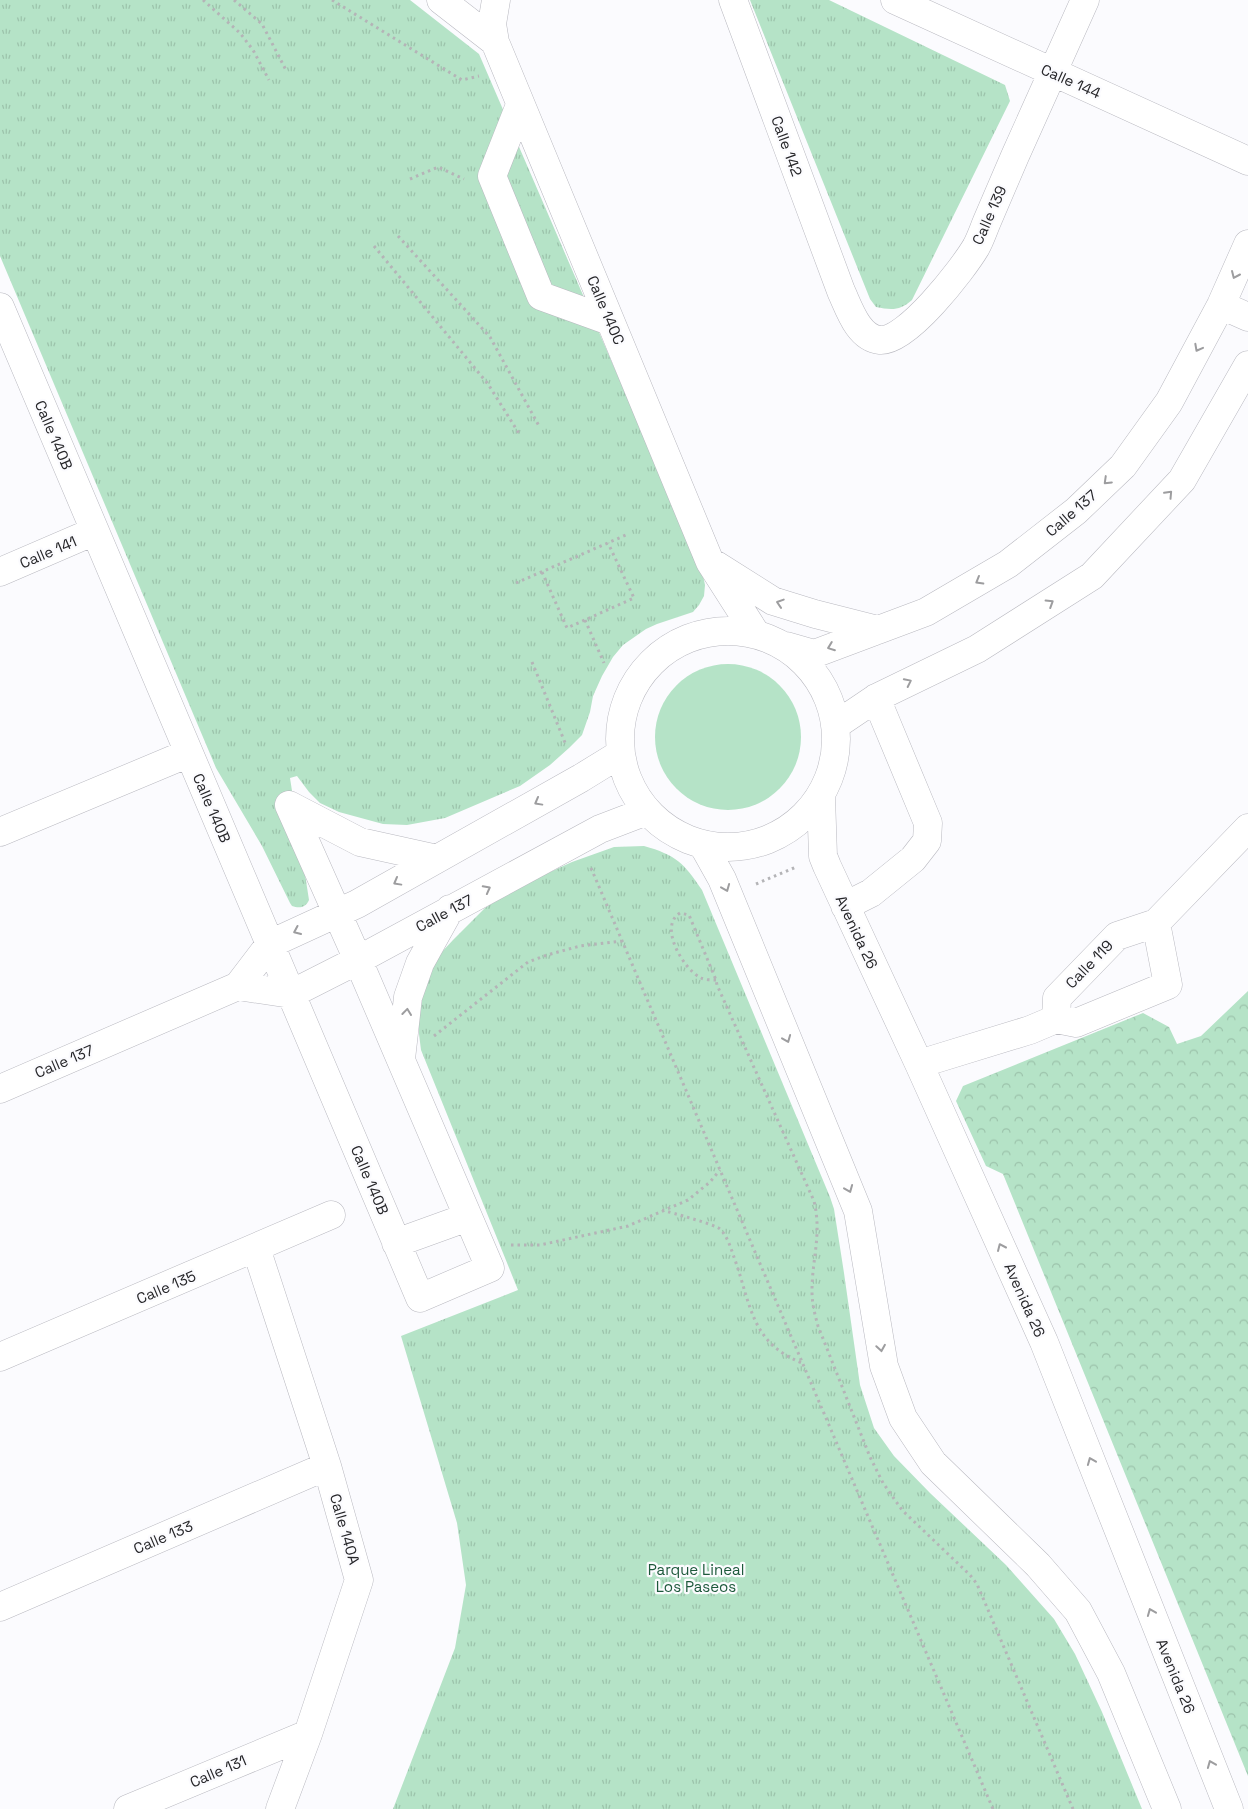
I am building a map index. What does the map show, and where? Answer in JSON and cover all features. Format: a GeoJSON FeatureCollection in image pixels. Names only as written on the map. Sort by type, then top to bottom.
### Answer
{"type":"FeatureCollection","features":[{"type":"Feature","properties":{"kind":"street"},"geometry":{"type":"LineString","coordinates":[[441,0],[495,42]]}},
{"type":"Feature","properties":{"kind":"street"},"geometry":{"type":"LineString","coordinates":[[495,42],[492,24],[496,0]]}},
{"type":"Feature","properties":{"kind":"street","name":"Calle 142"},"geometry":{"type":"LineString","coordinates":[[733,0],[841,291]]}},
{"type":"Feature","properties":{"kind":"street","name":"Calle 144"},"geometry":{"type":"LineString","coordinates":[[896,0],[1248,161]]}},
{"type":"Feature","properties":{"kind":"street","name":"Calle 139"},"geometry":{"type":"LineString","coordinates":[[841,291],[856,323],[864,332],[880,340],[894,336],[919,318],[946,288],[976,246],[1086,0]]}},
{"type":"Feature","properties":{"kind":"street","name":"Calle 140C"},"geometry":{"type":"LineString","coordinates":[[495,42],[710,562],[756,634]]}},
{"type":"Feature","properties":{"kind":"street"},"geometry":{"type":"LineString","coordinates":[[520,105],[492,176],[541,296],[610,321]]}},
{"type":"Feature","properties":{"kind":"street","name":"Calle 137"},"geometry":{"type":"LineString","coordinates":[[786,646],[814,654],[926,612],[1008,564],[1076,511],[1123,466],[1169,402],[1221,305],[1248,244]]}},
{"type":"Feature","properties":{"kind":"street"},"geometry":{"type":"LineString","coordinates":[[1221,305],[1248,317]]}},
{"type":"Feature","properties":{"kind":"street","name":"Calle 140B"},"geometry":{"type":"LineString","coordinates":[[1,314],[420,1298],[490,1268],[468,1217]]}},
{"type":"Feature","properties":{"kind":"street"},"geometry":{"type":"LineString","coordinates":[[836,725],[876,698],[977,648],[1092,576],[1182,480],[1248,365]]}},
{"type":"Feature","properties":{"kind":"street","name":"Calle 141"},"geometry":{"type":"LineString","coordinates":[[0,572],[95,531]]}},
{"type":"Feature","properties":{"kind":"street"},"geometry":{"type":"LineString","coordinates":[[710,562],[773,601],[878,630]]}},
{"type":"Feature","properties":{"kind":"street"},"geometry":{"type":"LineString","coordinates":[[726,630],[756,634],[786,646],[810,666],[828,694],[836,725],[836,757],[821,797],[798,822],[770,840],[736,847],[703,845],[672,832],[647,811],[629,785],[620,754],[621,724],[629,694],[646,669],[668,649],[696,636],[726,630]]}},
{"type":"Feature","properties":{"kind":"street"},"geometry":{"type":"LineString","coordinates":[[845,906],[872,894],[913,859],[927,841],[928,823],[876,698]]}},
{"type":"Feature","properties":{"kind":"street"},"geometry":{"type":"LineString","coordinates":[[0,832],[189,753]]}},
{"type":"Feature","properties":{"kind":"street","name":"Calle 137"},"geometry":{"type":"LineString","coordinates":[[0,1089],[238,986],[270,944],[357,904],[581,778],[620,754]]}},
{"type":"Feature","properties":{"kind":"street","name":"Avenida 26"},"geometry":{"type":"LineString","coordinates":[[821,797],[823,856],[1044,1342],[1229,1809]]}},
{"type":"Feature","properties":{"kind":"street"},"geometry":{"type":"LineString","coordinates":[[396,1243],[468,1217],[358,960],[289,805],[360,842],[437,859]]}},
{"type":"Feature","properties":{"kind":"street","name":"Calle 137"},"geometry":{"type":"LineString","coordinates":[[291,994],[358,960],[600,828],[647,811]]}},
{"type":"Feature","properties":{"kind":"street","name":"Calle 119"},"geometry":{"type":"LineString","coordinates":[[1056,1019],[1057,998],[1117,936],[1156,923],[1247,830]]}},
{"type":"Feature","properties":{"kind":"street"},"geometry":{"type":"LineString","coordinates":[[703,845],[722,878],[858,1211],[884,1366],[903,1418],[933,1463],[1038,1564],[1078,1611],[1111,1673],[1167,1809]]}},
{"type":"Feature","properties":{"kind":"street"},"geometry":{"type":"LineString","coordinates":[[401,1061],[408,997],[420,963],[450,909]]}},
{"type":"Feature","properties":{"kind":"street"},"geometry":{"type":"LineString","coordinates":[[919,1064],[1030,1030],[1056,1019],[1076,1023],[1168,985],[1156,923]]}},
{"type":"Feature","properties":{"kind":"street"},"geometry":{"type":"LineString","coordinates":[[238,986],[291,994]]}},
{"type":"Feature","properties":{"kind":"street","name":"Calle 135"},"geometry":{"type":"LineString","coordinates":[[0,1357],[331,1214]]}},
{"type":"Feature","properties":{"kind":"street","name":"Calle 140A"},"geometry":{"type":"LineString","coordinates":[[256,1248],[327,1466],[359,1580],[308,1734],[280,1809]]}},
{"type":"Feature","properties":{"kind":"street","name":"Calle 133"},"geometry":{"type":"LineString","coordinates":[[0,1607],[327,1466]]}},
{"type":"Feature","properties":{"kind":"street","name":"Calle 131"},"geometry":{"type":"LineString","coordinates":[[128,1809],[308,1734]]}},
{"type":"Feature","properties":{"kind":"path"},"geometry":{"type":"LineString","coordinates":[[203,0],[240,33],[253,50],[269,80]]}},
{"type":"Feature","properties":{"kind":"path"},"geometry":{"type":"LineString","coordinates":[[234,0],[262,24],[286,72]]}},
{"type":"Feature","properties":{"kind":"path"},"geometry":{"type":"LineString","coordinates":[[332,0],[462,80],[506,70]]}},
{"type":"Feature","properties":{"kind":"path"},"geometry":{"type":"LineString","coordinates":[[410,179],[438,167],[466,180]]}},
{"type":"Feature","properties":{"kind":"path"},"geometry":{"type":"LineString","coordinates":[[398,236],[490,338],[538,426]]}},
{"type":"Feature","properties":{"kind":"path"},"geometry":{"type":"LineString","coordinates":[[374,246],[488,384],[520,435]]}},
{"type":"Feature","properties":{"kind":"path"},"geometry":{"type":"LineString","coordinates":[[516,583],[626,535]]}},
{"type":"Feature","properties":{"kind":"path"},"geometry":{"type":"LineString","coordinates":[[542,572],[567,628],[634,598],[608,543]]}},
{"type":"Feature","properties":{"kind":"path"},"geometry":{"type":"LineString","coordinates":[[585,620],[604,663]]}},
{"type":"Feature","properties":{"kind":"path"},"geometry":{"type":"LineString","coordinates":[[532,662],[566,745]]}},
{"type":"Feature","properties":{"kind":"path"},"geometry":{"type":"LineString","coordinates":[[751,886],[804,864]]}},
{"type":"Feature","properties":{"kind":"path"},"geometry":{"type":"LineString","coordinates":[[591,868],[993,1809]]}},
{"type":"Feature","properties":{"kind":"path"},"geometry":{"type":"LineString","coordinates":[[680,913],[689,915],[716,980],[702,979],[689,969],[679,956],[672,934],[671,923],[680,913]]}},
{"type":"Feature","properties":{"kind":"path"},"geometry":{"type":"LineString","coordinates":[[429,1040],[528,962],[580,946],[622,941]]}},
{"type":"Feature","properties":{"kind":"path"},"geometry":{"type":"LineString","coordinates":[[504,1245],[540,1245],[628,1226],[688,1200],[710,1182],[720,1169]]}},
{"type":"Feature","properties":{"kind":"path"},"geometry":{"type":"LineString","coordinates":[[662,1210],[719,1228],[729,1242],[747,1302],[758,1325],[770,1344],[786,1357],[803,1364]]}},
{"type":"Feature","properties":{"kind":"green space"},"geometry":{"type":"Polygon","coordinates":[[[0,0],[410,0],[479,54],[702,571],[705,585],[704,596],[699,605],[693,612],[646,629],[623,645],[613,657],[602,676],[593,696],[582,735],[550,765],[520,786],[445,818],[407,825],[383,824],[339,812],[320,803],[297,776],[290,778],[309,900],[302,907],[292,906],[290,903],[262,846],[216,768],[0,256],[0,0]]]}},
{"type":"Feature","properties":{"kind":"green space"},"geometry":{"type":"Polygon","coordinates":[[[750,0],[829,0],[1005,85],[1010,101],[912,300],[899,308],[876,307],[870,299],[750,0]]]}},
{"type":"Feature","properties":{"kind":"green space"},"geometry":{"type":"Polygon","coordinates":[[[728,664],[756,669],[780,685],[796,709],[801,737],[796,765],[780,789],[756,805],[728,810],[700,805],[676,789],[660,765],[655,737],[660,709],[676,685],[700,669],[728,664]]]}},
{"type":"Feature","properties":{"kind":"green space","name":"Parque Lineal Los Paseos"},"geometry":{"type":"Polygon","coordinates":[[[644,846],[664,853],[678,861],[690,873],[702,890],[830,1197],[834,1209],[860,1385],[874,1428],[894,1456],[1006,1565],[1054,1619],[1075,1654],[1102,1712],[1142,1809],[393,1809],[455,1648],[466,1585],[457,1523],[401,1336],[518,1290],[421,1050],[419,1008],[431,968],[439,955],[485,908],[515,888],[572,862],[614,847],[644,846]]]}},
{"type":"Feature","properties":{"kind":"green space"},"geometry":{"type":"Polygon","coordinates":[[[1248,991],[1248,1776],[1003,1174],[986,1166],[956,1101],[963,1086],[1143,1013],[1169,1027],[1177,1044],[1201,1036],[1248,991]]]}}]}
